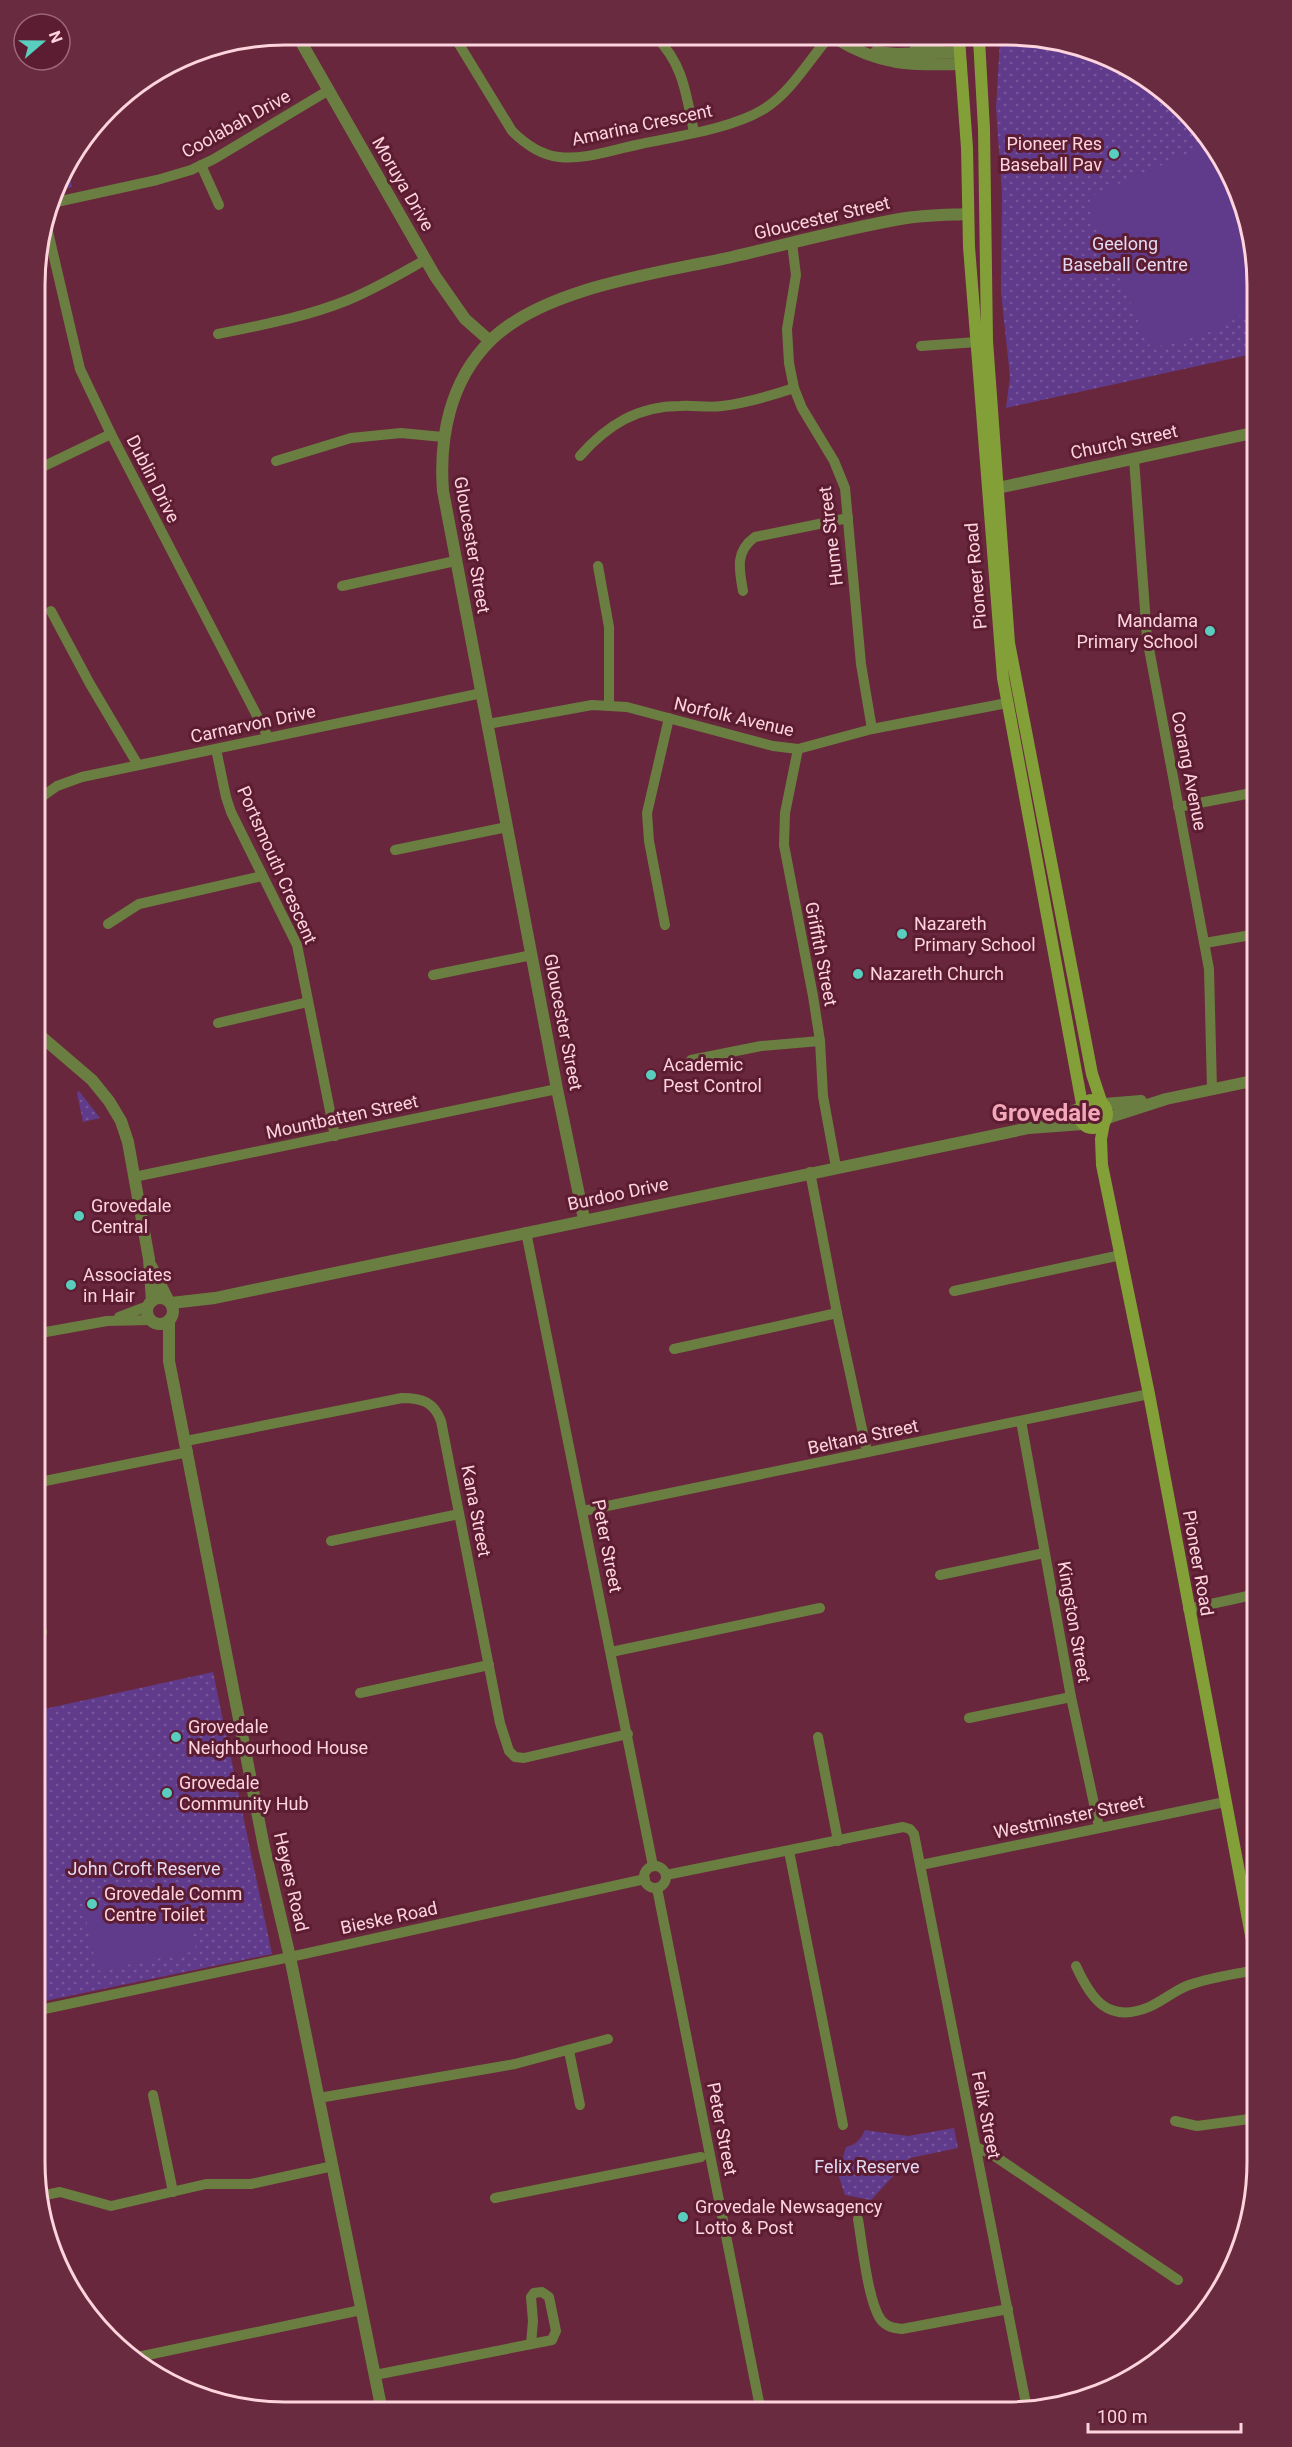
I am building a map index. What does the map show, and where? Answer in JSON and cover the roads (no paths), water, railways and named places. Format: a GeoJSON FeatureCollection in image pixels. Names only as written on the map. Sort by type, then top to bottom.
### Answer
{"type":"FeatureCollection","features":[{"type":"Feature","properties":{"kind":"main road","name":"Pioneer Road"},"geometry":{"type":"LineString","coordinates":[[960,45],[967,148],[968,214],[982,342],[1013,702],[1080,1106]]}},
{"type":"Feature","properties":{"kind":"main road"},"geometry":{"type":"LineString","coordinates":[[961,58],[978,45]]}},
{"type":"Feature","properties":{"kind":"main road","name":"Pioneer Road"},"geometry":{"type":"LineString","coordinates":[[979,45],[984,129],[982,342]]}},
{"type":"Feature","properties":{"kind":"main road"},"geometry":{"type":"LineString","coordinates":[[961,58],[981,64]]}},
{"type":"Feature","properties":{"kind":"main road"},"geometry":{"type":"LineString","coordinates":[[968,214],[984,212]]}},
{"type":"Feature","properties":{"kind":"main road","name":"Pioneer Road"},"geometry":{"type":"LineString","coordinates":[[1013,702],[1093,1078],[1102,1103]]}},
{"type":"Feature","properties":{"kind":"main road"},"geometry":{"type":"LineString","coordinates":[[1094,1099],[1102,1103],[1107,1111],[1105,1120],[1092,1128],[1084,1125],[1077,1117],[1080,1106],[1094,1099]]}},
{"type":"Feature","properties":{"kind":"main road","name":"Pioneer Road"},"geometry":{"type":"LineString","coordinates":[[1102,1165],[1101,1139],[1105,1120]]}},
{"type":"Feature","properties":{"kind":"main road","name":"Pioneer Road"},"geometry":{"type":"LineString","coordinates":[[1084,1125],[1094,1140],[1102,1165],[1121,1255],[1247,1916]]}},
{"type":"Feature","properties":{"kind":"street","name":"Moruya Drive"},"geometry":{"type":"LineString","coordinates":[[303,45],[425,260],[456,307],[490,341]]}},
{"type":"Feature","properties":{"kind":"street","name":"Amarina Crescent"},"geometry":{"type":"LineString","coordinates":[[459,45],[512,131],[523,142],[545,154],[568,158],[694,132],[747,117],[772,104],[822,45]]}},
{"type":"Feature","properties":{"kind":"street"},"geometry":{"type":"LineString","coordinates":[[664,45],[673,55],[679,67],[694,132]]}},
{"type":"Feature","properties":{"kind":"street"},"geometry":{"type":"LineString","coordinates":[[848,45],[890,62],[911,65],[961,58]]}},
{"type":"Feature","properties":{"kind":"street"},"geometry":{"type":"LineString","coordinates":[[855,49],[918,48],[927,45]]}},
{"type":"Feature","properties":{"kind":"street","name":"Coolabah Drive"},"geometry":{"type":"LineString","coordinates":[[60,201],[174,176],[201,165],[329,90]]}},
{"type":"Feature","properties":{"kind":"street"},"geometry":{"type":"LineString","coordinates":[[201,165],[219,205]]}},
{"type":"Feature","properties":{"kind":"street","name":"Gloucester Street"},"geometry":{"type":"LineString","coordinates":[[584,1219],[443,491],[441,462],[443,437],[456,393],[476,358],[490,341],[542,306],[585,291],[902,218],[968,214]]}},
{"type":"Feature","properties":{"kind":"street","name":"Dublin Drive"},"geometry":{"type":"LineString","coordinates":[[50,240],[80,369],[111,434],[268,738]]}},
{"type":"Feature","properties":{"kind":"street","name":"Hume Street"},"geometry":{"type":"LineString","coordinates":[[792,243],[796,274],[789,312],[787,347],[794,388],[802,408],[840,473],[845,488],[861,664],[872,729]]}},
{"type":"Feature","properties":{"kind":"street"},"geometry":{"type":"LineString","coordinates":[[218,334],[296,317],[347,300],[425,260]]}},
{"type":"Feature","properties":{"kind":"street"},"geometry":{"type":"LineString","coordinates":[[921,346],[982,342]]}},
{"type":"Feature","properties":{"kind":"street"},"geometry":{"type":"LineString","coordinates":[[580,456],[608,428],[640,412],[678,405],[719,407],[745,403],[794,388]]}},
{"type":"Feature","properties":{"kind":"street"},"geometry":{"type":"LineString","coordinates":[[276,461],[351,438],[401,433],[443,437]]}},
{"type":"Feature","properties":{"kind":"street"},"geometry":{"type":"LineString","coordinates":[[45,467],[111,434]]}},
{"type":"Feature","properties":{"kind":"street","name":"Church Street"},"geometry":{"type":"LineString","coordinates":[[993,489],[1247,434]]}},
{"type":"Feature","properties":{"kind":"street","name":"Corang Avenue"},"geometry":{"type":"LineString","coordinates":[[1134,459],[1148,638],[1209,969],[1212,1089]]}},
{"type":"Feature","properties":{"kind":"street"},"geometry":{"type":"LineString","coordinates":[[742,591],[738,564],[740,553],[746,543],[755,537],[848,518]]}},
{"type":"Feature","properties":{"kind":"street"},"geometry":{"type":"LineString","coordinates":[[342,586],[455,561]]}},
{"type":"Feature","properties":{"kind":"street"},"geometry":{"type":"LineString","coordinates":[[598,566],[609,627],[609,704]]}},
{"type":"Feature","properties":{"kind":"street"},"geometry":{"type":"LineString","coordinates":[[51,611],[90,684],[138,765]]}},
{"type":"Feature","properties":{"kind":"street","name":"Carnarvon Drive"},"geometry":{"type":"LineString","coordinates":[[45,795],[68,781],[482,693]]}},
{"type":"Feature","properties":{"kind":"street","name":"Norfolk Avenue"},"geometry":{"type":"LineString","coordinates":[[488,724],[609,704],[773,746],[798,749],[872,729],[1013,702]]}},
{"type":"Feature","properties":{"kind":"street"},"geometry":{"type":"LineString","coordinates":[[665,925],[649,841],[647,813],[669,718]]}},
{"type":"Feature","properties":{"kind":"street","name":"Portsmouth Crescent"},"geometry":{"type":"LineString","coordinates":[[216,749],[228,805],[297,945],[335,1136]]}},
{"type":"Feature","properties":{"kind":"street","name":"Griffith Street"},"geometry":{"type":"LineString","coordinates":[[798,749],[785,813],[784,845],[813,996],[820,1041],[823,1096],[837,1167]]}},
{"type":"Feature","properties":{"kind":"street"},"geometry":{"type":"LineString","coordinates":[[1178,807],[1247,794]]}},
{"type":"Feature","properties":{"kind":"street"},"geometry":{"type":"LineString","coordinates":[[395,850],[507,827]]}},
{"type":"Feature","properties":{"kind":"street"},"geometry":{"type":"LineString","coordinates":[[108,924],[139,904],[262,876]]}},
{"type":"Feature","properties":{"kind":"street"},"geometry":{"type":"LineString","coordinates":[[1205,944],[1247,935]]}},
{"type":"Feature","properties":{"kind":"street"},"geometry":{"type":"LineString","coordinates":[[433,975],[532,955]]}},
{"type":"Feature","properties":{"kind":"street"},"geometry":{"type":"LineString","coordinates":[[218,1023],[308,1002]]}},
{"type":"Feature","properties":{"kind":"street"},"geometry":{"type":"LineString","coordinates":[[691,1060],[761,1046],[820,1041]]}},
{"type":"Feature","properties":{"kind":"street","name":"Heyers Road"},"geometry":{"type":"LineString","coordinates":[[45,1042],[104,1104],[133,1174],[149,1259],[150,1304],[148,1313],[169,1361],[260,1824],[290,1957],[380,2402]]}},
{"type":"Feature","properties":{"kind":"street"},"geometry":{"type":"LineString","coordinates":[[1105,1120],[1166,1099],[1247,1082]]}},
{"type":"Feature","properties":{"kind":"street","name":"Mountbatten Street"},"geometry":{"type":"LineString","coordinates":[[133,1174],[335,1136],[557,1089]]}},
{"type":"Feature","properties":{"kind":"street"},"geometry":{"type":"LineString","coordinates":[[1102,1103],[1166,1099]]}},
{"type":"Feature","properties":{"kind":"street","name":"Burdoo Drive"},"geometry":{"type":"LineString","coordinates":[[1029,1128],[1080,1106]]}},
{"type":"Feature","properties":{"kind":"street","name":"Burdoo Drive"},"geometry":{"type":"LineString","coordinates":[[170,1309],[810,1172],[1029,1128],[1084,1125]]}},
{"type":"Feature","properties":{"kind":"street"},"geometry":{"type":"LineString","coordinates":[[810,1172],[867,1452]]}},
{"type":"Feature","properties":{"kind":"street","name":"Peter Street"},"geometry":{"type":"LineString","coordinates":[[526,1232],[653,1866]]}},
{"type":"Feature","properties":{"kind":"street"},"geometry":{"type":"LineString","coordinates":[[954,1291],[1121,1255]]}},
{"type":"Feature","properties":{"kind":"street","name":"Heyers Road"},"geometry":{"type":"LineString","coordinates":[[149,1259],[170,1309],[169,1361]]}},
{"type":"Feature","properties":{"kind":"street"},"geometry":{"type":"LineString","coordinates":[[45,1333],[107,1321],[160,1298],[170,1309],[162,1323],[107,1321]]}},
{"type":"Feature","properties":{"kind":"street"},"geometry":{"type":"LineString","coordinates":[[674,1349],[837,1313]]}},
{"type":"Feature","properties":{"kind":"street","name":"Beltana Street"},"geometry":{"type":"LineString","coordinates":[[583,1511],[1149,1394]]}},
{"type":"Feature","properties":{"kind":"street","name":"Kana Street"},"geometry":{"type":"LineString","coordinates":[[45,1481],[402,1398],[416,1398],[428,1402],[437,1411],[441,1421],[503,1734],[509,1751],[515,1757],[524,1758],[628,1734]]}},
{"type":"Feature","properties":{"kind":"street","name":"Kingston Street"},"geometry":{"type":"LineString","coordinates":[[1021,1421],[1071,1697],[1099,1827]]}},
{"type":"Feature","properties":{"kind":"street"},"geometry":{"type":"LineString","coordinates":[[331,1541],[459,1514]]}},
{"type":"Feature","properties":{"kind":"street"},"geometry":{"type":"LineString","coordinates":[[940,1575],[1044,1553]]}},
{"type":"Feature","properties":{"kind":"street"},"geometry":{"type":"LineString","coordinates":[[1188,1609],[1247,1596]]}},
{"type":"Feature","properties":{"kind":"street"},"geometry":{"type":"LineString","coordinates":[[611,1652],[820,1608]]}},
{"type":"Feature","properties":{"kind":"street"},"geometry":{"type":"LineString","coordinates":[[360,1693],[489,1665]]}},
{"type":"Feature","properties":{"kind":"street"},"geometry":{"type":"LineString","coordinates":[[969,1718],[1071,1697]]}},
{"type":"Feature","properties":{"kind":"street"},"geometry":{"type":"LineString","coordinates":[[666,1875],[838,1841],[818,1737]]}},
{"type":"Feature","properties":{"kind":"street","name":"Westminster Street"},"geometry":{"type":"LineString","coordinates":[[921,1865],[1225,1802]]}},
{"type":"Feature","properties":{"kind":"street","name":"Felix Street"},"geometry":{"type":"LineString","coordinates":[[838,1841],[903,1827],[910,1828],[914,1834],[1025,2401]]}},
{"type":"Feature","properties":{"kind":"street"},"geometry":{"type":"LineString","coordinates":[[789,1851],[843,2125]]}},
{"type":"Feature","properties":{"kind":"street"},"geometry":{"type":"LineString","coordinates":[[653,1866],[662,1868],[666,1875],[664,1884],[657,1887],[650,1887],[645,1879],[646,1871],[653,1866]]}},
{"type":"Feature","properties":{"kind":"street","name":"Bieske Road"},"geometry":{"type":"LineString","coordinates":[[45,2009],[645,1879]]}},
{"type":"Feature","properties":{"kind":"street","name":"Peter Street"},"geometry":{"type":"LineString","coordinates":[[657,1887],[759,2402]]}},
{"type":"Feature","properties":{"kind":"street"},"geometry":{"type":"LineString","coordinates":[[1076,1966],[1084,1985],[1096,2001],[1119,2012],[1134,2012],[1149,2007],[1188,1985],[1247,1970]]}},
{"type":"Feature","properties":{"kind":"street"},"geometry":{"type":"LineString","coordinates":[[319,2098],[487,2069],[569,2051],[608,2039]]}},
{"type":"Feature","properties":{"kind":"street"},"geometry":{"type":"LineString","coordinates":[[569,2051],[580,2105]]}},
{"type":"Feature","properties":{"kind":"street"},"geometry":{"type":"LineString","coordinates":[[153,2095],[173,2192]]}},
{"type":"Feature","properties":{"kind":"street"},"geometry":{"type":"LineString","coordinates":[[1175,2121],[1197,2126],[1247,2119]]}},
{"type":"Feature","properties":{"kind":"street"},"geometry":{"type":"LineString","coordinates":[[976,2147],[993,2155],[1178,2280]]}},
{"type":"Feature","properties":{"kind":"street"},"geometry":{"type":"LineString","coordinates":[[495,2198],[701,2157]]}},
{"type":"Feature","properties":{"kind":"street"},"geometry":{"type":"LineString","coordinates":[[47,2195],[60,2192],[111,2206],[206,2184],[251,2184],[333,2166]]}},
{"type":"Feature","properties":{"kind":"street"},"geometry":{"type":"LineString","coordinates":[[858,2219],[872,2297],[878,2315],[886,2325],[902,2329],[1008,2309]]}},
{"type":"Feature","properties":{"kind":"street"},"geometry":{"type":"LineString","coordinates":[[375,2375],[552,2340],[555,2336],[549,2297],[542,2292],[534,2293],[531,2297],[533,2321],[531,2344]]}},
{"type":"Feature","properties":{"kind":"street"},"geometry":{"type":"LineString","coordinates":[[144,2356],[362,2310]]}},
{"type":"Feature","properties":{"kind":"place","name":"Pioneer Res Baseball Pav"},"geometry":{"type":"Point","coordinates":[1114,154]}},
{"type":"Feature","properties":{"kind":"place","name":"Mandama Primary School"},"geometry":{"type":"Point","coordinates":[1210,631]}},
{"type":"Feature","properties":{"kind":"place","name":"Nazareth Primary School"},"geometry":{"type":"Point","coordinates":[902,934]}},
{"type":"Feature","properties":{"kind":"place","name":"Nazareth Church"},"geometry":{"type":"Point","coordinates":[858,974]}},
{"type":"Feature","properties":{"kind":"place","name":"Academic Pest Control"},"geometry":{"type":"Point","coordinates":[651,1075]}},
{"type":"Feature","properties":{"kind":"place","name":"Grovedale Central"},"geometry":{"type":"Point","coordinates":[79,1216]}},
{"type":"Feature","properties":{"kind":"place","name":"Associates in Hair"},"geometry":{"type":"Point","coordinates":[71,1285]}},
{"type":"Feature","properties":{"kind":"place","name":"Grovedale Neighbourhood House"},"geometry":{"type":"Point","coordinates":[176,1737]}},
{"type":"Feature","properties":{"kind":"place","name":"Grovedale Community Hub"},"geometry":{"type":"Point","coordinates":[167,1793]}},
{"type":"Feature","properties":{"kind":"place","name":"Grovedale Comm Centre Toilet"},"geometry":{"type":"Point","coordinates":[92,1904]}},
{"type":"Feature","properties":{"kind":"place","name":"Grovedale Newsagency Lotto & Post"},"geometry":{"type":"Point","coordinates":[683,2217]}},
{"type":"Feature","properties":{"kind":"district","name":"Grovedale"},"geometry":{"type":"Point","coordinates":[1046,1113]}},
{"type":"Feature","properties":{"kind":"park label","name":"Geelong Baseball Centre"},"geometry":{"type":"Point","coordinates":[1125,254]}},
{"type":"Feature","properties":{"kind":"park label","name":"John Croft Reserve"},"geometry":{"type":"Point","coordinates":[144,1869]}},
{"type":"Feature","properties":{"kind":"park label","name":"Felix Reserve"},"geometry":{"type":"Point","coordinates":[867,2167]}}]}
